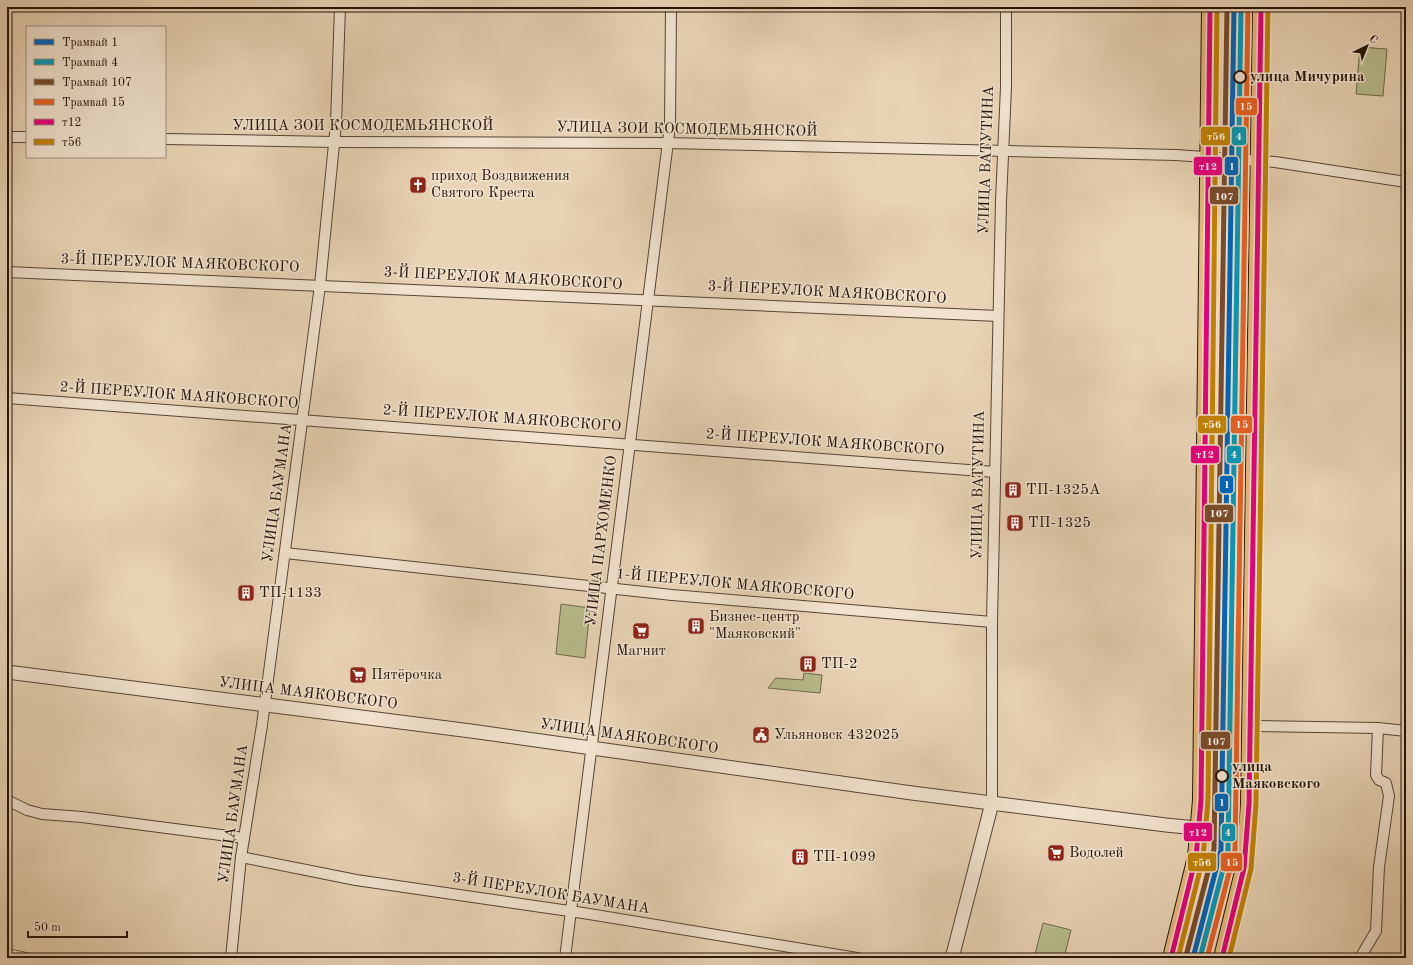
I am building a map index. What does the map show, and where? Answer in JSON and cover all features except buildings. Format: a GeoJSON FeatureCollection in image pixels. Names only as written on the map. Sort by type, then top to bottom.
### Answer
{"type":"FeatureCollection","features":[{"type":"Feature","properties":{"kind":"main road"},"geometry":{"type":"LineString","coordinates":[[1171,958],[1186,900],[1200,829],[1210,7]]}},
{"type":"Feature","properties":{"kind":"main road"},"geometry":{"type":"LineString","coordinates":[[1222,958],[1244,868],[1247,833],[1261,7]]}},
{"type":"Feature","properties":{"kind":"street","name":"УЛИЦА БАУМАНА"},"geometry":{"type":"LineString","coordinates":[[231,958],[241,857],[265,705],[320,285],[334,142],[340,7]]}},
{"type":"Feature","properties":{"kind":"street","name":"УЛИЦА ПАРХОМЕНКО"},"geometry":{"type":"LineString","coordinates":[[565,958],[670,126],[671,7]]}},
{"type":"Feature","properties":{"kind":"street","name":"УЛИЦА ВАТУТИНА"},"geometry":{"type":"LineString","coordinates":[[952,958],[992,803],[992,622],[1002,151],[1006,87],[1006,7]]}},
{"type":"Feature","properties":{"kind":"street"},"geometry":{"type":"LineString","coordinates":[[7,137],[26,137]]}},
{"type":"Feature","properties":{"kind":"street","name":"УЛИЦА ЗОИ КОСМОДЕМЬЯНСКОЙ"},"geometry":{"type":"LineString","coordinates":[[166,139],[334,142],[667,143],[1002,151],[1259,161]]}},
{"type":"Feature","properties":{"kind":"street"},"geometry":{"type":"LineString","coordinates":[[1259,161],[1406,182]]}},
{"type":"Feature","properties":{"kind":"street","name":"3-Й ПЕРЕУЛОК МАЯКОВСКОГО"},"geometry":{"type":"LineString","coordinates":[[7,272],[998,316]]}},
{"type":"Feature","properties":{"kind":"street","name":"2-Й ПЕРЕУЛОК МАЯКОВСКОГО"},"geometry":{"type":"LineString","coordinates":[[7,398],[303,421],[630,443],[995,472]]}},
{"type":"Feature","properties":{"kind":"street","name":"1-Й ПЕРЕУЛОК МАЯКОВСКОГО"},"geometry":{"type":"LineString","coordinates":[[285,553],[612,589],[803,607],[992,622]]}},
{"type":"Feature","properties":{"kind":"street","name":"УЛИЦА МАЯКОВСКОГО"},"geometry":{"type":"LineString","coordinates":[[7,672],[591,748],[992,803],[1200,829],[1247,833]]}},
{"type":"Feature","properties":{"kind":"street"},"geometry":{"type":"LineString","coordinates":[[1250,726],[1378,728],[1406,730]]}},
{"type":"Feature","properties":{"kind":"street"},"geometry":{"type":"LineString","coordinates":[[1360,958],[1376,931],[1379,867],[1389,796],[1386,783],[1379,780],[1376,775],[1378,728]]}},
{"type":"Feature","properties":{"kind":"street"},"geometry":{"type":"LineString","coordinates":[[7,800],[27,810],[42,814],[82,817],[244,838]]}},
{"type":"Feature","properties":{"kind":"street","name":"3-Й ПЕРЕУЛОК БАУМАНА"},"geometry":{"type":"LineString","coordinates":[[241,857],[356,880],[571,911],[857,958]]}},
{"type":"Feature","properties":{"kind":"street"},"geometry":{"type":"LineString","coordinates":[[7,954],[26,958]]}},
{"type":"Feature","properties":{"kind":"green space"},"geometry":{"type":"Polygon","coordinates":[[[1360,47],[1387,49],[1383,96],[1356,94],[1360,47]]]}},
{"type":"Feature","properties":{"kind":"green space"},"geometry":{"type":"Polygon","coordinates":[[[561,604],[590,608],[585,658],[556,654],[561,604]]]}},
{"type":"Feature","properties":{"kind":"green space"},"geometry":{"type":"Polygon","coordinates":[[[804,673],[822,675],[820,693],[768,688],[776,678],[803,680],[804,673]]]}},
{"type":"Feature","properties":{"kind":"green space"},"geometry":{"type":"Polygon","coordinates":[[[1043,923],[1071,930],[1064,958],[1034,958],[1043,923]]]}},
{"type":"Feature","properties":{"kind":"tram line","name":"107"},"geometry":{"type":"LineString","coordinates":[[1186,956],[1214,849],[1227,7]]}},
{"type":"Feature","properties":{"kind":"tram line","name":"1"},"geometry":{"type":"LineString","coordinates":[[1193,958],[1221,850],[1234,7]]}},
{"type":"Feature","properties":{"kind":"tram line","name":"4"},"geometry":{"type":"LineString","coordinates":[[1200,958],[1228,850],[1241,7]]}},
{"type":"Feature","properties":{"kind":"tram line","name":"15"},"geometry":{"type":"LineString","coordinates":[[1207,958],[1235,850],[1248,7]]}},
{"type":"Feature","properties":{"kind":"transit line","name":"т12"},"geometry":{"type":"LineString","coordinates":[[1171,958],[1196,857],[1201,800],[1210,7]]}},
{"type":"Feature","properties":{"kind":"transit line","name":"т56"},"geometry":{"type":"LineString","coordinates":[[1178,958],[1203,858],[1208,800],[1217,7]]}},
{"type":"Feature","properties":{"kind":"transit line","name":"т12"},"geometry":{"type":"LineString","coordinates":[[1222,958],[1244,868],[1249,804],[1261,7]]}},
{"type":"Feature","properties":{"kind":"transit line","name":"т56"},"geometry":{"type":"LineString","coordinates":[[1229,958],[1251,869],[1256,804],[1268,7]]}},
{"type":"Feature","properties":{"kind":"place","name":"улица Мичурина"},"geometry":{"type":"Point","coordinates":[1240,77]}},
{"type":"Feature","properties":{"kind":"place","name":"приход Воздвижения Святого Креста"},"geometry":{"type":"Point","coordinates":[418,185]}},
{"type":"Feature","properties":{"kind":"place","name":"ТП-1325А"},"geometry":{"type":"Point","coordinates":[1013,490]}},
{"type":"Feature","properties":{"kind":"place","name":"ТП-1325"},"geometry":{"type":"Point","coordinates":[1015,523]}},
{"type":"Feature","properties":{"kind":"place","name":"ТП-1133"},"geometry":{"type":"Point","coordinates":[246,593]}},
{"type":"Feature","properties":{"kind":"place","name":"Бизнес-центр \"Маяковский\""},"geometry":{"type":"Point","coordinates":[696,626]}},
{"type":"Feature","properties":{"kind":"place","name":"Магнит"},"geometry":{"type":"Point","coordinates":[641,631]}},
{"type":"Feature","properties":{"kind":"place","name":"ТП-2"},"geometry":{"type":"Point","coordinates":[808,664]}},
{"type":"Feature","properties":{"kind":"place","name":"Пятёрочка"},"geometry":{"type":"Point","coordinates":[358,675]}},
{"type":"Feature","properties":{"kind":"place","name":"Ульяновск 432025"},"geometry":{"type":"Point","coordinates":[761,735]}},
{"type":"Feature","properties":{"kind":"place","name":"улица Маяковского"},"geometry":{"type":"Point","coordinates":[1222,776]}},
{"type":"Feature","properties":{"kind":"place","name":"Водолей"},"geometry":{"type":"Point","coordinates":[1056,853]}},
{"type":"Feature","properties":{"kind":"place","name":"ТП-1099"},"geometry":{"type":"Point","coordinates":[800,857]}}]}
